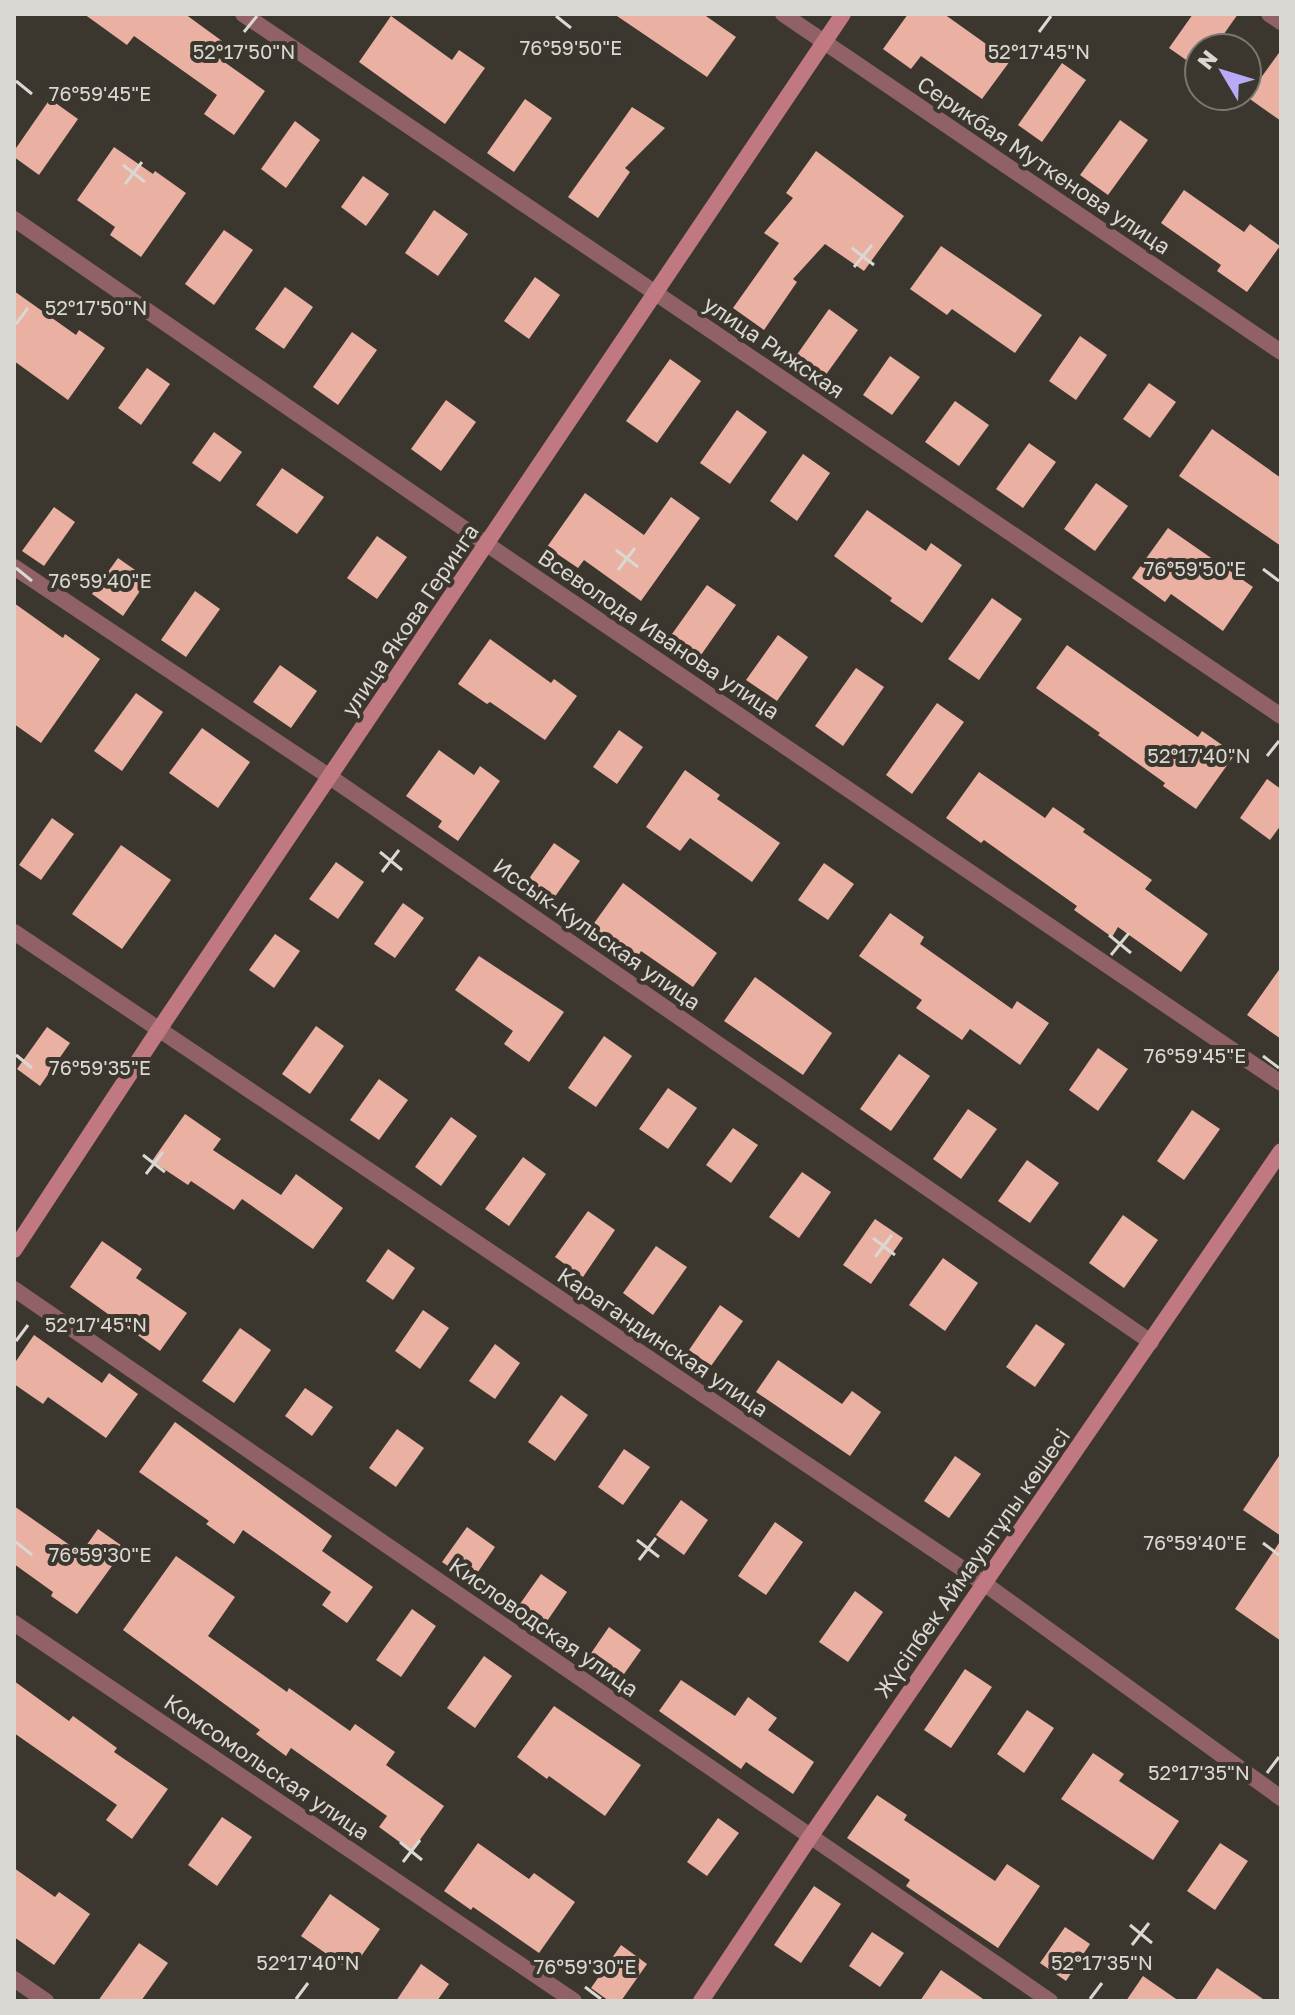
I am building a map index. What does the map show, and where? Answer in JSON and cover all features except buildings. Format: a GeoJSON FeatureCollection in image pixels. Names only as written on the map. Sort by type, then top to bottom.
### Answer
{"type":"FeatureCollection","features":[{"type":"Feature","properties":{"kind":"street","name":"улица Рижская"},"geometry":{"type":"LineString","coordinates":[[243,14],[1281,716]]}},
{"type":"Feature","properties":{"kind":"street","name":"Серикбая Муткенова улица"},"geometry":{"type":"LineString","coordinates":[[783,14],[1281,352]]}},
{"type":"Feature","properties":{"kind":"street","name":"улица Якова Геринга"},"geometry":{"type":"LineString","coordinates":[[14,1250],[843,14]]}},
{"type":"Feature","properties":{"kind":"street"},"geometry":{"type":"LineString","coordinates":[[1269,14],[1281,22]]}},
{"type":"Feature","properties":{"kind":"street","name":"Всеволода Иванова улица"},"geometry":{"type":"LineString","coordinates":[[14,219],[1281,1083]]}},
{"type":"Feature","properties":{"kind":"street","name":"Иссык-Кульская улица"},"geometry":{"type":"LineString","coordinates":[[14,567],[330,777],[1151,1342]]}},
{"type":"Feature","properties":{"kind":"street","name":"Карагандинская улица"},"geometry":{"type":"LineString","coordinates":[[14,932],[985,1584],[1281,1798]]}},
{"type":"Feature","properties":{"kind":"street","name":"Жүсіпбек Аймауытұлы көшесі"},"geometry":{"type":"LineString","coordinates":[[701,2001],[810,1837],[1281,1151]]}},
{"type":"Feature","properties":{"kind":"street","name":"Кисловодская улица"},"geometry":{"type":"LineString","coordinates":[[14,1289],[1050,2001]]}},
{"type":"Feature","properties":{"kind":"street","name":"Комсомольская улица"},"geometry":{"type":"LineString","coordinates":[[14,1623],[574,2001]]}},
{"type":"Feature","properties":{"kind":"street"},"geometry":{"type":"LineString","coordinates":[[14,1979],[46,2001]]}}]}
